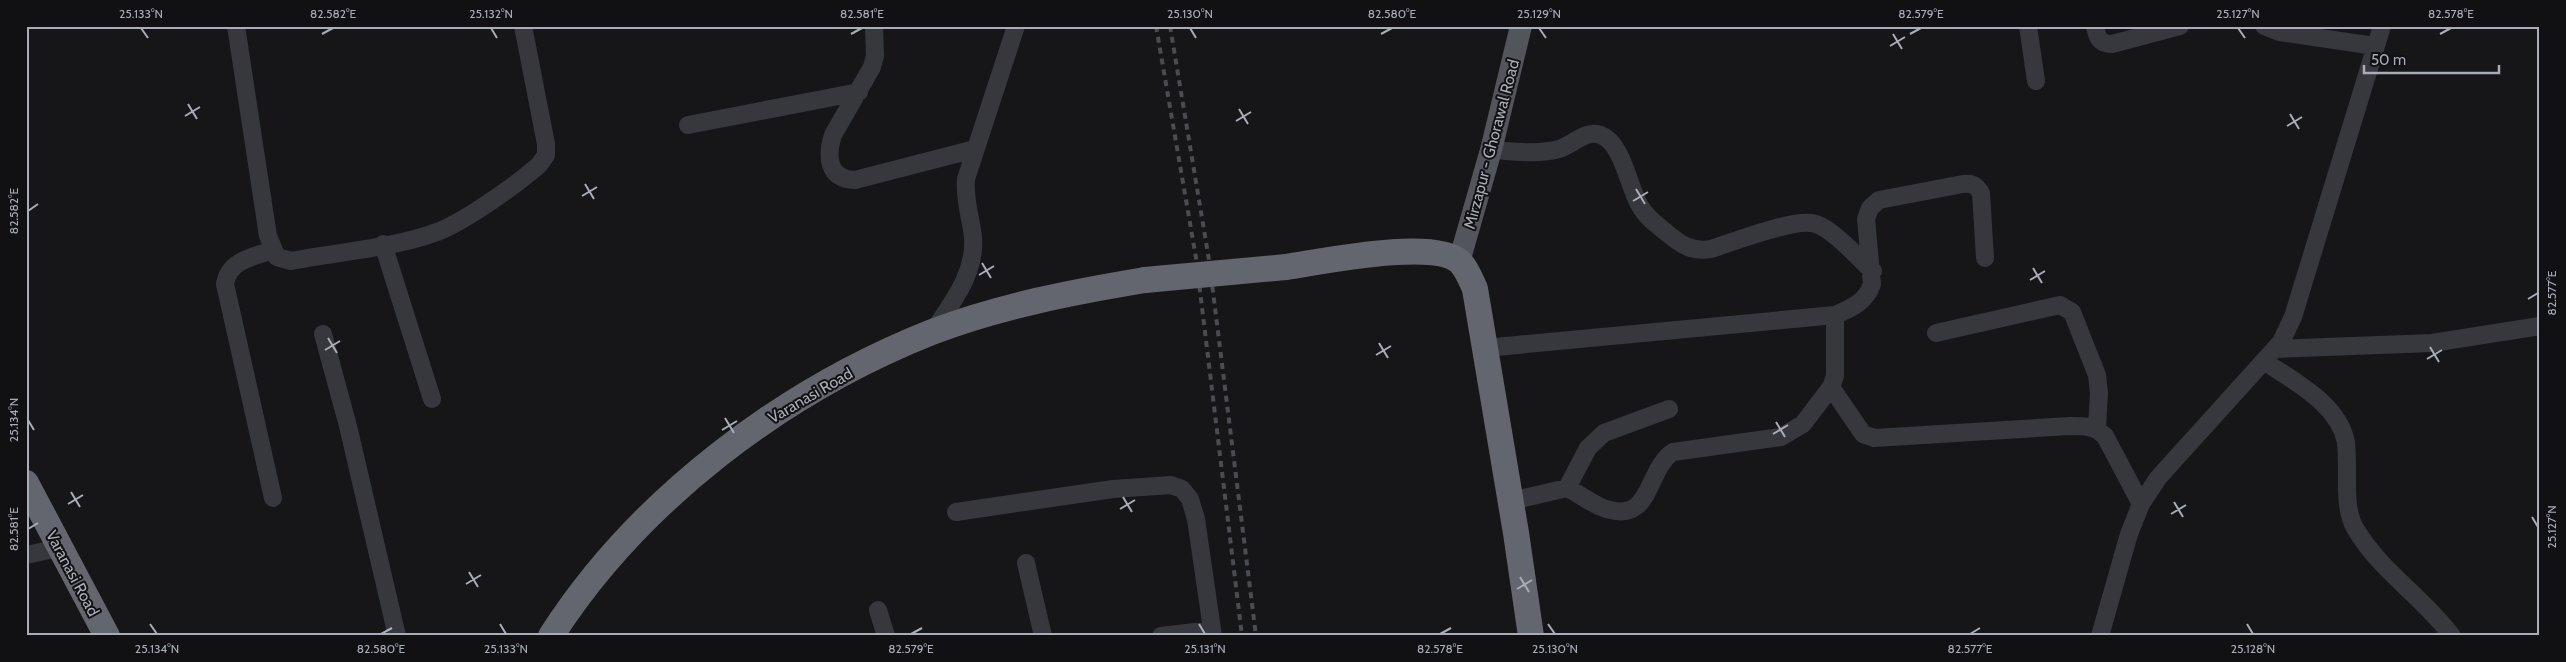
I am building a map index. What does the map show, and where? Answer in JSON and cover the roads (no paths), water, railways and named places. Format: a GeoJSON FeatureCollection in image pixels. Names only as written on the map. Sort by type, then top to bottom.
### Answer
{"type":"FeatureCollection","features":[{"type":"Feature","properties":{"kind":"highway","name":"Varanasi Road"},"geometry":{"type":"LineString","coordinates":[[551,636],[570,606],[641,523],[701,469],[764,422],[836,379],[933,332],[1063,293],[1145,280],[1286,267],[1384,253],[1425,251],[1442,253],[1459,262]]}},
{"type":"Feature","properties":{"kind":"highway"},"geometry":{"type":"LineString","coordinates":[[1459,262],[1475,289],[1511,501],[1531,636]]}},
{"type":"Feature","properties":{"kind":"highway","name":"Varanasi Road"},"geometry":{"type":"LineString","coordinates":[[26,483],[107,636]]}},
{"type":"Feature","properties":{"kind":"main road","name":"Mirzapur - Ghorawal Road"},"geometry":{"type":"LineString","coordinates":[[1459,262],[1491,150],[1521,26]]}},
{"type":"Feature","properties":{"kind":"street"},"geometry":{"type":"LineString","coordinates":[[236,26],[268,236],[277,256],[291,261],[417,238],[460,221],[531,172],[546,155],[546,144],[523,26]]}},
{"type":"Feature","properties":{"kind":"street"},"geometry":{"type":"LineString","coordinates":[[874,26],[875,56],[872,67],[833,135],[830,145],[832,169],[836,175],[844,180],[855,180],[975,148]]}},
{"type":"Feature","properties":{"kind":"street"},"geometry":{"type":"LineString","coordinates":[[933,332],[971,267],[973,238],[965,189],[975,148],[1016,26]]}},
{"type":"Feature","properties":{"kind":"street"},"geometry":{"type":"LineString","coordinates":[[2028,26],[2036,81]]}},
{"type":"Feature","properties":{"kind":"street"},"geometry":{"type":"LineString","coordinates":[[2095,26],[2099,40],[2104,44],[2112,44],[2180,26]]}},
{"type":"Feature","properties":{"kind":"street"},"geometry":{"type":"LineString","coordinates":[[2264,26],[2279,32],[2375,46]]}},
{"type":"Feature","properties":{"kind":"street"},"geometry":{"type":"LineString","coordinates":[[2100,636],[2129,534],[2141,504],[2158,478],[2269,355],[2293,317],[2382,26]]}},
{"type":"Feature","properties":{"kind":"street"},"geometry":{"type":"LineString","coordinates":[[688,125],[859,92]]}},
{"type":"Feature","properties":{"kind":"street"},"geometry":{"type":"LineString","coordinates":[[1491,150],[1548,151],[1568,145],[1589,134],[1598,134],[1608,138],[1615,146],[1635,196],[1646,215],[1688,248],[1698,251],[1711,249],[1789,225],[1809,223],[1828,230],[1873,271]]}},
{"type":"Feature","properties":{"kind":"street"},"geometry":{"type":"LineString","coordinates":[[1485,348],[1835,315],[1859,303],[1869,293],[1873,271],[1866,219],[1870,208],[1879,200],[1963,184],[1971,184],[1977,187],[1981,193],[1986,258]]}},
{"type":"Feature","properties":{"kind":"street"},"geometry":{"type":"LineString","coordinates":[[384,244],[432,399]]}},
{"type":"Feature","properties":{"kind":"street"},"geometry":{"type":"LineString","coordinates":[[273,250],[233,265],[227,274],[225,284],[273,498]]}},
{"type":"Feature","properties":{"kind":"street"},"geometry":{"type":"LineString","coordinates":[[1936,333],[2060,305],[2066,308],[2072,312],[2097,375],[2099,393],[2097,428]]}},
{"type":"Feature","properties":{"kind":"street"},"geometry":{"type":"LineString","coordinates":[[1511,501],[1567,488],[1601,507],[1625,511],[1636,506],[1648,494],[1664,458],[1673,452],[1781,437],[1802,424],[1832,387],[1836,360],[1835,315]]}},
{"type":"Feature","properties":{"kind":"street"},"geometry":{"type":"LineString","coordinates":[[2269,355],[2432,342],[2540,326]]}},
{"type":"Feature","properties":{"kind":"street"},"geometry":{"type":"LineString","coordinates":[[323,334],[348,426],[397,636]]}},
{"type":"Feature","properties":{"kind":"street"},"geometry":{"type":"LineString","coordinates":[[2269,355],[2330,411],[2340,426],[2346,442],[2348,504],[2354,527],[2386,569],[2442,623],[2452,636]]}},
{"type":"Feature","properties":{"kind":"street"},"geometry":{"type":"LineString","coordinates":[[1832,387],[1863,434],[1874,438],[2070,426],[2097,428],[2106,436],[2141,504]]}},
{"type":"Feature","properties":{"kind":"street"},"geometry":{"type":"LineString","coordinates":[[1567,488],[1588,448],[1596,438],[1618,426],[1669,409]]}},
{"type":"Feature","properties":{"kind":"street"},"geometry":{"type":"LineString","coordinates":[[956,512],[1113,489],[1172,485],[1182,489],[1190,499],[1196,519],[1213,633],[1161,636]]}},
{"type":"Feature","properties":{"kind":"street"},"geometry":{"type":"LineString","coordinates":[[26,555],[59,548]]}},
{"type":"Feature","properties":{"kind":"street"},"geometry":{"type":"LineString","coordinates":[[1026,563],[1043,636]]}},
{"type":"Feature","properties":{"kind":"street"},"geometry":{"type":"LineString","coordinates":[[878,610],[886,636]]}},
{"type":"Feature","properties":{"kind":"railway"},"geometry":{"type":"LineString","coordinates":[[1156,26],[1196,258],[1242,636]]}},
{"type":"Feature","properties":{"kind":"railway"},"geometry":{"type":"LineString","coordinates":[[1170,26],[1209,260],[1256,636]]}}]}
